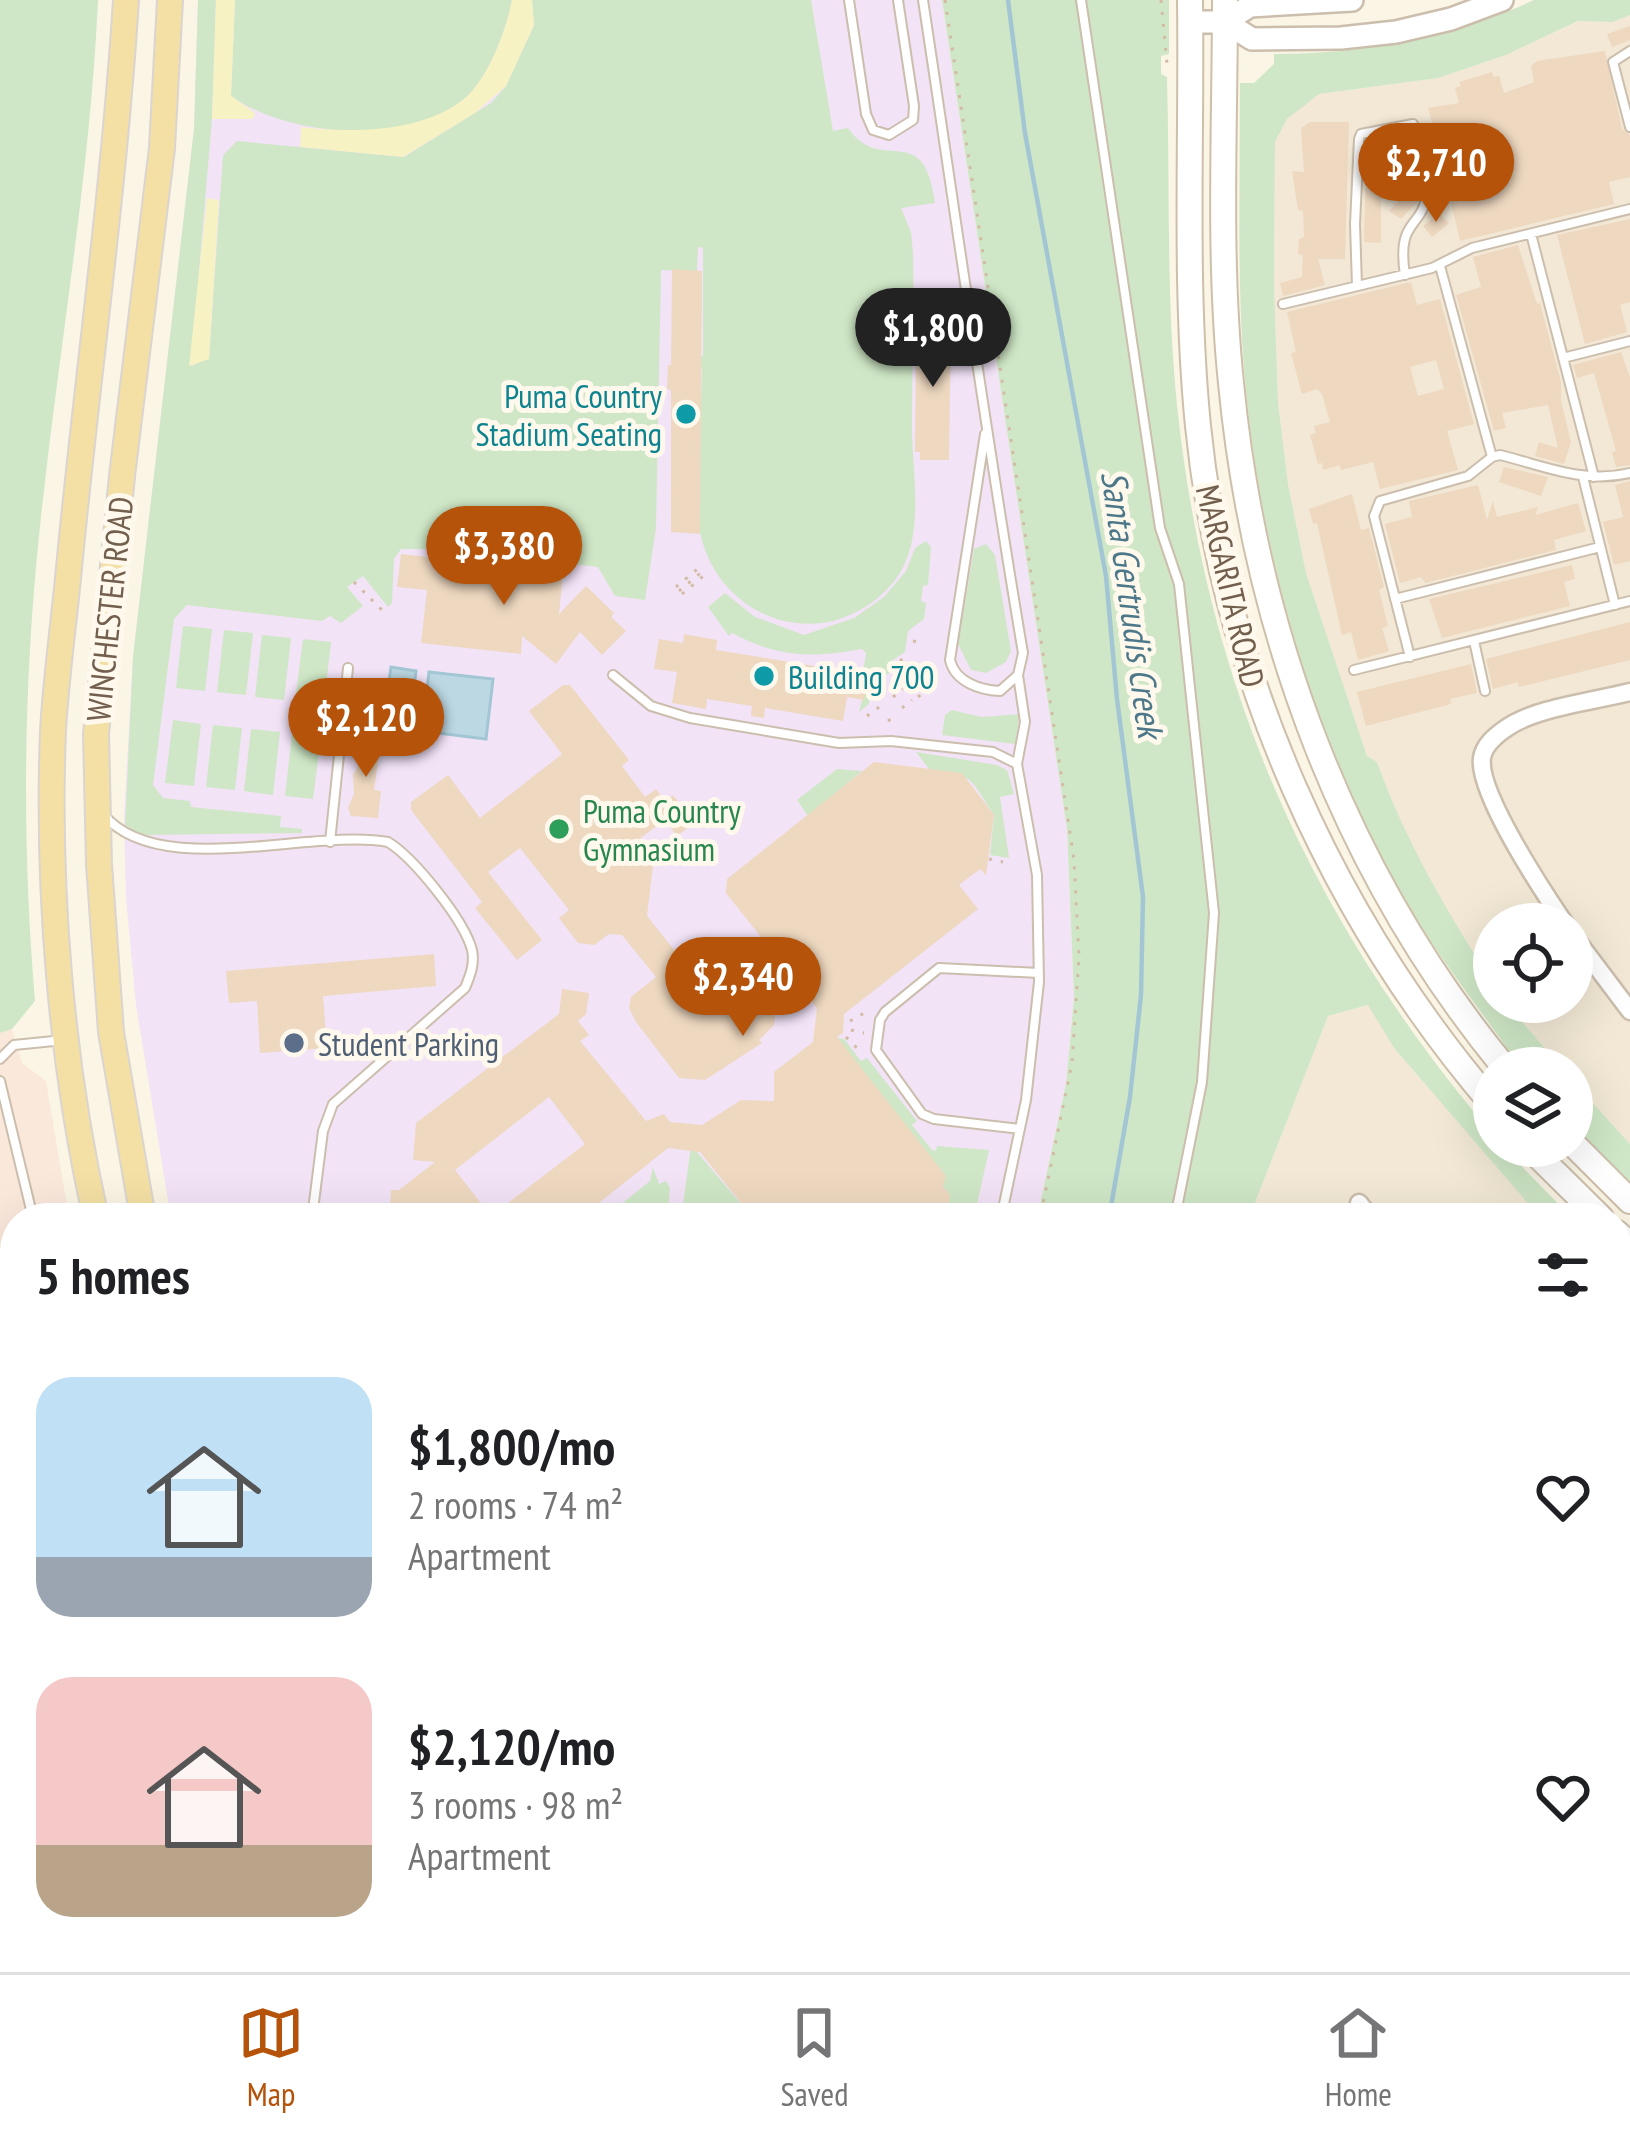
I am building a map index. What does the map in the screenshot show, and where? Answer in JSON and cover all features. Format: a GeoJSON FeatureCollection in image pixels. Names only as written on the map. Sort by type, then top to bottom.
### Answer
{"type":"FeatureCollection","features":[{"type":"Feature","properties":{"kind":"main road","name":"WINCHESTER ROAD"},"geometry":{"type":"LineString","coordinates":[[93,1203],[66,1040],[55,868],[53,730],[117,143],[126,0]]}},
{"type":"Feature","properties":{"kind":"main road","name":"WINCHESTER ROAD"},"geometry":{"type":"LineString","coordinates":[[140,1203],[111,1032],[96,734],[162,148],[170,0]]}},
{"type":"Feature","properties":{"kind":"main road","name":"MARGARITA ROAD"},"geometry":{"type":"LineString","coordinates":[[1190,11],[1191,288],[1198,429],[1236,629],[1265,719],[1327,854],[1431,1026],[1473,1079]]}},
{"type":"Feature","properties":{"kind":"main road","name":"MARGARITA ROAD"},"geometry":{"type":"LineString","coordinates":[[1225,11],[1226,310],[1231,382],[1264,586],[1309,728],[1354,829],[1427,962],[1490,1047]]}},
{"type":"Feature","properties":{"kind":"main road"},"geometry":{"type":"LineString","coordinates":[[1593,1164],[1630,1201]]}},
{"type":"Feature","properties":{"kind":"main road"},"geometry":{"type":"LineString","coordinates":[[1549,1167],[1586,1203]]}},
{"type":"Feature","properties":{"kind":"street"},"geometry":{"type":"LineString","coordinates":[[1190,11],[1352,0]]}},
{"type":"Feature","properties":{"kind":"street"},"geometry":{"type":"LineString","coordinates":[[1225,11],[1252,39],[1341,38],[1396,32],[1502,0]]}},
{"type":"Feature","properties":{"kind":"street"},"geometry":{"type":"LineString","coordinates":[[1551,903],[1496,806],[1481,762],[1487,744],[1521,720],[1630,692]]}},
{"type":"Feature","properties":{"kind":"street"},"geometry":{"type":"LineString","coordinates":[[1593,962],[1630,1011]]}},
{"type":"Feature","properties":{"kind":"lane"},"geometry":{"type":"LineString","coordinates":[[849,0],[866,113],[873,130],[889,135],[913,120],[914,106],[898,0]]}},
{"type":"Feature","properties":{"kind":"lane"},"geometry":{"type":"LineString","coordinates":[[923,0],[1022,653],[1018,675],[1024,722],[1017,764],[1037,875],[1036,1032],[1003,1203]]}},
{"type":"Feature","properties":{"kind":"lane"},"geometry":{"type":"LineString","coordinates":[[1081,0],[1160,528],[1179,584],[1210,861],[1212,973],[1191,1154],[1179,1203]]}},
{"type":"Feature","properties":{"kind":"lane"},"geometry":{"type":"LineString","coordinates":[[1630,51],[1613,62],[1630,127]]}},
{"type":"Feature","properties":{"kind":"lane"},"geometry":{"type":"LineString","coordinates":[[1358,286],[1359,139],[1361,134],[1413,124],[1428,185],[1423,206],[1405,230],[1401,248],[1406,275]]}},
{"type":"Feature","properties":{"kind":"lane"},"geometry":{"type":"LineString","coordinates":[[1283,304],[1440,266],[1472,248],[1630,209]]}},
{"type":"Feature","properties":{"kind":"lane"},"geometry":{"type":"LineString","coordinates":[[1531,234],[1563,358],[1615,605]]}},
{"type":"Feature","properties":{"kind":"lane"},"geometry":{"type":"LineString","coordinates":[[1440,266],[1492,457]]}},
{"type":"Feature","properties":{"kind":"lane"},"geometry":{"type":"LineString","coordinates":[[1563,358],[1630,341]]}},
{"type":"Feature","properties":{"kind":"lane"},"geometry":{"type":"LineString","coordinates":[[986,434],[950,660],[958,676],[984,690],[1000,691],[1018,675]]}},
{"type":"Feature","properties":{"kind":"lane"},"geometry":{"type":"LineString","coordinates":[[1410,657],[1374,516],[1380,501],[1468,476],[1500,455],[1566,476],[1630,473]]}},
{"type":"Feature","properties":{"kind":"lane"},"geometry":{"type":"LineString","coordinates":[[1395,598],[1600,547]]}},
{"type":"Feature","properties":{"kind":"lane"},"geometry":{"type":"LineString","coordinates":[[1354,670],[1630,601]]}},
{"type":"Feature","properties":{"kind":"lane"},"geometry":{"type":"LineString","coordinates":[[1474,641],[1485,691]]}},
{"type":"Feature","properties":{"kind":"lane"},"geometry":{"type":"LineString","coordinates":[[330,842],[348,668]]}},
{"type":"Feature","properties":{"kind":"lane"},"geometry":{"type":"LineString","coordinates":[[614,675],[638,699],[678,715],[838,743],[891,741],[993,752],[1017,764]]}},
{"type":"Feature","properties":{"kind":"lane"},"geometry":{"type":"LineString","coordinates":[[98,807],[117,831],[154,846],[378,840],[399,849],[462,929],[473,962],[465,988],[333,1104],[322,1131],[314,1203]]}},
{"type":"Feature","properties":{"kind":"lane"},"geometry":{"type":"LineString","coordinates":[[1020,1129],[922,1114],[878,1058],[878,1035],[885,1012],[939,968],[1039,973]]}},
{"type":"Feature","properties":{"kind":"lane"},"geometry":{"type":"LineString","coordinates":[[0,1059],[14,1045],[66,1040]]}},
{"type":"Feature","properties":{"kind":"lane"},"geometry":{"type":"LineString","coordinates":[[0,1082],[28,1203]]}},
{"type":"Feature","properties":{"kind":"path"},"geometry":{"type":"LineString","coordinates":[[1161,0],[1167,64],[1172,65]]}},
{"type":"Feature","properties":{"kind":"path"},"geometry":{"type":"LineString","coordinates":[[679,591],[704,570]]}},
{"type":"Feature","properties":{"kind":"path"},"geometry":{"type":"LineString","coordinates":[[354,582],[383,611]]}},
{"type":"Feature","properties":{"kind":"path"},"geometry":{"type":"LineString","coordinates":[[900,661],[906,656]]}},
{"type":"Feature","properties":{"kind":"path"},"geometry":{"type":"LineString","coordinates":[[892,697],[915,678]]}},
{"type":"Feature","properties":{"kind":"path"},"geometry":{"type":"LineString","coordinates":[[902,709],[925,691]]}},
{"type":"Feature","properties":{"kind":"path"},"geometry":{"type":"LineString","coordinates":[[867,716],[886,702]]}},
{"type":"Feature","properties":{"kind":"path"},"geometry":{"type":"LineString","coordinates":[[888,721],[896,715]]}},
{"type":"Feature","properties":{"kind":"path"},"geometry":{"type":"LineString","coordinates":[[989,859],[1003,862]]}},
{"type":"Feature","properties":{"kind":"path"},"geometry":{"type":"LineString","coordinates":[[850,1021],[868,1011]]}},
{"type":"Feature","properties":{"kind":"path"},"geometry":{"type":"LineString","coordinates":[[850,1030],[866,1033]]}},
{"type":"Feature","properties":{"kind":"path"},"geometry":{"type":"LineString","coordinates":[[846,1037],[862,1054]]}},
{"type":"Feature","properties":{"kind":"shaded area"},"geometry":{"type":"Polygon","coordinates":[[[198,0],[942,0],[1067,828],[1074,997],[1066,1084],[1040,1203],[169,1203],[136,1005],[124,817],[133,657],[194,129],[198,0]]]}},
{"type":"Feature","properties":{"kind":"shaded area"},"geometry":{"type":"Polygon","coordinates":[[[1630,15],[1630,1144],[1593,1103],[1593,1047],[1544,1047],[1523,1023],[1593,1023],[1593,903],[1473,903],[1473,952],[1396,816],[1377,762],[1367,756],[1306,573],[1288,484],[1278,402],[1274,284],[1275,142],[1287,119],[1304,104],[1319,94],[1438,78],[1506,55],[1579,21],[1613,22],[1630,15]]]}},
{"type":"Feature","properties":{"kind":"shaded area"},"geometry":{"type":"Polygon","coordinates":[[[1369,1005],[1394,1048],[1473,1139],[1473,1167],[1497,1167],[1528,1203],[1255,1203],[1328,1016],[1369,1005]]]}},
{"type":"Feature","properties":{"kind":"shaded area"},"geometry":{"type":"Polygon","coordinates":[[[12,1029],[22,1063],[46,1081],[66,1203],[0,1203],[0,1033],[12,1029]]]}},
{"type":"Feature","properties":{"kind":"green space"},"geometry":{"type":"Polygon","coordinates":[[[0,0],[98,0],[88,135],[46,469],[30,653],[26,827],[35,1001],[12,1029],[0,1033],[0,0]]]}},
{"type":"Feature","properties":{"kind":"green space"},"geometry":{"type":"Polygon","coordinates":[[[198,0],[216,0],[212,119],[191,366],[209,358],[223,155],[237,141],[404,157],[491,103],[506,86],[534,25],[532,0],[811,0],[833,131],[848,128],[874,148],[912,154],[922,162],[935,203],[901,208],[913,253],[915,513],[905,563],[892,584],[874,601],[828,622],[784,621],[746,604],[730,590],[706,554],[699,519],[702,368],[695,357],[703,356],[703,248],[698,247],[697,271],[661,270],[656,528],[645,600],[615,596],[598,567],[442,549],[401,549],[394,559],[392,603],[388,607],[363,576],[347,587],[363,606],[341,623],[330,616],[322,621],[187,605],[174,619],[153,785],[163,798],[190,801],[191,807],[281,816],[280,827],[302,829],[302,833],[142,835],[125,825],[133,657],[194,129],[198,0]]]}},
{"type":"Feature","properties":{"kind":"green space"},"geometry":{"type":"Polygon","coordinates":[[[235,0],[512,0],[495,54],[463,100],[410,125],[346,131],[283,120],[231,96],[235,0]]]}},
{"type":"Feature","properties":{"kind":"green space"},"geometry":{"type":"Polygon","coordinates":[[[942,0],[1169,0],[1169,54],[1161,56],[1161,74],[1167,77],[1174,364],[1192,509],[1213,609],[1242,704],[1278,796],[1321,884],[1371,970],[1473,1110],[1473,1140],[1394,1048],[1368,1005],[1328,1016],[1255,1203],[1040,1203],[1066,1084],[1074,997],[1067,829],[942,0]]]}},
{"type":"Feature","properties":{"kind":"green space"},"geometry":{"type":"Polygon","coordinates":[[[1534,0],[1630,0],[1630,15],[1613,22],[1578,21],[1506,55],[1438,78],[1319,94],[1287,119],[1275,142],[1278,402],[1306,573],[1367,756],[1377,762],[1429,877],[1473,952],[1473,1001],[1412,912],[1353,798],[1326,732],[1283,598],[1267,530],[1246,390],[1240,290],[1240,83],[1254,83],[1274,64],[1274,54],[1342,51],[1407,41],[1534,0]]]}},
{"type":"Feature","properties":{"kind":"green space"},"geometry":{"type":"Polygon","coordinates":[[[926,541],[931,547],[928,585],[923,586],[921,601],[926,603],[924,619],[908,631],[905,652],[890,662],[890,672],[877,682],[869,704],[859,712],[867,682],[862,681],[866,653],[862,649],[811,654],[765,647],[732,633],[729,636],[708,607],[725,593],[755,617],[804,635],[854,618],[884,597],[906,571],[915,548],[926,541]]]}},
{"type":"Feature","properties":{"kind":"green space"},"geometry":{"type":"Polygon","coordinates":[[[986,544],[995,555],[1011,651],[1006,662],[986,673],[971,670],[958,644],[974,549],[986,544]]]}},
{"type":"Feature","properties":{"kind":"green space"},"geometry":{"type":"Polygon","coordinates":[[[183,626],[212,629],[205,691],[176,688],[183,626]]]}},
{"type":"Feature","properties":{"kind":"green space"},"geometry":{"type":"Polygon","coordinates":[[[224,630],[253,633],[246,695],[217,692],[224,630]]]}},
{"type":"Feature","properties":{"kind":"green space"},"geometry":{"type":"Polygon","coordinates":[[[262,635],[291,638],[284,700],[255,697],[262,635]]]}},
{"type":"Feature","properties":{"kind":"green space"},"geometry":{"type":"Polygon","coordinates":[[[303,639],[331,642],[324,704],[295,701],[303,639]]]}},
{"type":"Feature","properties":{"kind":"green space"},"geometry":{"type":"Polygon","coordinates":[[[952,710],[981,717],[1020,714],[1015,744],[942,735],[945,715],[952,710]]]}},
{"type":"Feature","properties":{"kind":"green space"},"geometry":{"type":"Polygon","coordinates":[[[173,720],[201,724],[194,786],[165,783],[173,720]]]}},
{"type":"Feature","properties":{"kind":"green space"},"geometry":{"type":"Polygon","coordinates":[[[213,725],[242,728],[235,790],[206,787],[213,725]]]}},
{"type":"Feature","properties":{"kind":"green space"},"geometry":{"type":"Polygon","coordinates":[[[251,729],[280,732],[273,795],[244,791],[251,729]]]}},
{"type":"Feature","properties":{"kind":"green space"},"geometry":{"type":"Polygon","coordinates":[[[292,734],[321,737],[313,799],[285,796],[292,734]]]}},
{"type":"Feature","properties":{"kind":"green space"},"geometry":{"type":"Polygon","coordinates":[[[916,752],[1007,770],[1014,794],[1000,797],[1009,858],[990,855],[994,815],[975,786],[956,774],[930,770],[916,752]]]}},
{"type":"Feature","properties":{"kind":"green space"},"geometry":{"type":"Polygon","coordinates":[[[837,769],[862,771],[808,816],[797,800],[837,769]]]}},
{"type":"Feature","properties":{"kind":"green space"},"geometry":{"type":"Polygon","coordinates":[[[1489,1023],[1523,1023],[1544,1047],[1506,1047],[1489,1023]]]}},
{"type":"Feature","properties":{"kind":"green space"},"geometry":{"type":"Polygon","coordinates":[[[837,1038],[844,1039],[861,1061],[867,1058],[917,1121],[912,1125],[932,1150],[937,1146],[989,1150],[977,1203],[948,1203],[945,1179],[837,1038]]]}},
{"type":"Feature","properties":{"kind":"green space"},"geometry":{"type":"Polygon","coordinates":[[[1593,1103],[1630,1144],[1630,1185],[1593,1146],[1593,1103]]]}},
{"type":"Feature","properties":{"kind":"green space"},"geometry":{"type":"Polygon","coordinates":[[[691,1145],[740,1203],[683,1203],[691,1145]]]}},
{"type":"Feature","properties":{"kind":"green space"},"geometry":{"type":"Polygon","coordinates":[[[653,1167],[659,1184],[666,1181],[669,1203],[623,1203],[650,1181],[653,1167]]]}},
{"type":"Feature","properties":{"kind":"green space"},"geometry":{"type":"Polygon","coordinates":[[[1497,1167],[1522,1167],[1557,1203],[1528,1203],[1497,1167]]]}},
{"type":"Feature","properties":{"kind":"sand"},"geometry":{"type":"Polygon","coordinates":[[[216,0],[235,0],[231,96],[255,113],[253,119],[212,119],[216,0]]]}},
{"type":"Feature","properties":{"kind":"sand"},"geometry":{"type":"Polygon","coordinates":[[[512,0],[532,0],[534,25],[506,86],[475,113],[403,157],[300,147],[301,127],[386,128],[428,119],[464,99],[495,54],[512,0]]]}},
{"type":"Feature","properties":{"kind":"sand"},"geometry":{"type":"Polygon","coordinates":[[[207,198],[219,200],[209,359],[189,366],[207,198]]]}},
{"type":"Feature","properties":{"kind":"water"},"geometry":{"type":"Polygon","coordinates":[[[391,667],[416,671],[409,729],[383,726],[391,667]]]}},
{"type":"Feature","properties":{"kind":"water"},"geometry":{"type":"Polygon","coordinates":[[[429,672],[493,679],[486,739],[422,731],[429,672]]]}},
{"type":"Feature","properties":{"kind":"building"},"geometry":{"type":"Polygon","coordinates":[[[1630,26],[1630,40],[1612,47],[1607,34],[1630,26]]]}},
{"type":"Feature","properties":{"kind":"building"},"geometry":{"type":"Polygon","coordinates":[[[1605,51],[1622,129],[1630,135],[1630,177],[1609,182],[1614,204],[1460,241],[1444,172],[1435,175],[1428,146],[1438,144],[1428,108],[1459,103],[1455,88],[1461,86],[1459,82],[1492,72],[1499,76],[1504,93],[1534,82],[1531,66],[1537,61],[1605,51]]]}},
{"type":"Feature","properties":{"kind":"building"},"geometry":{"type":"Polygon","coordinates":[[[1310,122],[1349,122],[1345,259],[1318,259],[1325,285],[1283,296],[1280,283],[1302,277],[1303,255],[1298,254],[1299,239],[1304,237],[1303,211],[1298,210],[1292,171],[1304,172],[1301,128],[1310,122]]]}},
{"type":"Feature","properties":{"kind":"building"},"geometry":{"type":"Polygon","coordinates":[[[1366,161],[1381,162],[1381,243],[1364,242],[1366,161]]]}},
{"type":"Feature","properties":{"kind":"building"},"geometry":{"type":"Polygon","coordinates":[[[1411,188],[1418,195],[1417,202],[1401,219],[1389,211],[1411,188]]]}},
{"type":"Feature","properties":{"kind":"building"},"geometry":{"type":"Polygon","coordinates":[[[1439,214],[1449,223],[1432,237],[1423,226],[1439,214]]]}},
{"type":"Feature","properties":{"kind":"building"},"geometry":{"type":"Polygon","coordinates":[[[1630,219],[1630,302],[1620,305],[1627,332],[1585,344],[1557,235],[1630,219]]]}},
{"type":"Feature","properties":{"kind":"building"},"geometry":{"type":"Polygon","coordinates":[[[1518,245],[1540,303],[1561,382],[1571,442],[1564,464],[1535,456],[1539,442],[1558,448],[1548,405],[1502,413],[1506,428],[1494,431],[1456,295],[1481,287],[1473,257],[1518,245]]]}},
{"type":"Feature","properties":{"kind":"building","name":"Puma Country Stadium Seating"},"geometry":{"type":"Polygon","coordinates":[[[672,269],[702,271],[700,534],[671,532],[671,390],[667,389],[672,269]]]}},
{"type":"Feature","properties":{"kind":"building"},"geometry":{"type":"Polygon","coordinates":[[[1411,282],[1417,305],[1440,299],[1474,424],[1447,431],[1458,470],[1380,489],[1373,462],[1323,470],[1310,435],[1316,433],[1314,426],[1330,422],[1317,389],[1302,394],[1287,312],[1411,282]],[[1436,360],[1410,367],[1418,396],[1444,389],[1436,360]]]}},
{"type":"Feature","properties":{"kind":"building"},"geometry":{"type":"Polygon","coordinates":[[[921,320],[951,320],[949,460],[920,460],[920,452],[915,452],[916,328],[921,329],[921,320]]]}},
{"type":"Feature","properties":{"kind":"building"},"geometry":{"type":"Polygon","coordinates":[[[1621,352],[1630,377],[1630,465],[1616,467],[1612,452],[1616,451],[1594,373],[1577,378],[1573,365],[1621,352]]]}},
{"type":"Feature","properties":{"kind":"building"},"geometry":{"type":"Polygon","coordinates":[[[1504,467],[1548,477],[1541,496],[1499,482],[1504,467]]]}},
{"type":"Feature","properties":{"kind":"building"},"geometry":{"type":"Polygon","coordinates":[[[1630,481],[1630,561],[1614,565],[1603,522],[1623,517],[1615,485],[1630,481]]]}},
{"type":"Feature","properties":{"kind":"building"},"geometry":{"type":"Polygon","coordinates":[[[1478,485],[1487,520],[1493,501],[1497,517],[1538,507],[1535,515],[1578,503],[1586,531],[1554,540],[1556,550],[1425,583],[1421,577],[1400,583],[1385,524],[1412,517],[1409,501],[1478,485]]]}},
{"type":"Feature","properties":{"kind":"building"},"geometry":{"type":"Polygon","coordinates":[[[1352,494],[1361,530],[1369,528],[1384,587],[1379,590],[1389,651],[1358,660],[1351,632],[1342,635],[1317,523],[1313,524],[1309,509],[1352,494]]]}},
{"type":"Feature","properties":{"kind":"building"},"geometry":{"type":"Polygon","coordinates":[[[401,554],[563,573],[559,614],[586,586],[626,631],[602,655],[580,632],[556,664],[522,636],[521,654],[421,643],[427,590],[397,587],[401,554]]]}},
{"type":"Feature","properties":{"kind":"building"},"geometry":{"type":"Polygon","coordinates":[[[1572,565],[1575,579],[1564,582],[1570,606],[1442,638],[1429,599],[1572,565]]]}},
{"type":"Feature","properties":{"kind":"building"},"geometry":{"type":"Polygon","coordinates":[[[1630,622],[1630,660],[1493,689],[1486,659],[1630,622]]]}},
{"type":"Feature","properties":{"kind":"building","name":"Building 700"},"geometry":{"type":"Polygon","coordinates":[[[684,634],[717,640],[716,650],[851,672],[850,679],[867,682],[864,700],[847,697],[843,721],[765,708],[764,718],[751,716],[752,706],[707,699],[706,709],[672,703],[677,672],[654,669],[659,639],[683,643],[684,634]]]}},
{"type":"Feature","properties":{"kind":"building"},"geometry":{"type":"Polygon","coordinates":[[[1471,664],[1477,693],[1366,726],[1357,692],[1471,664]]]}},
{"type":"Feature","properties":{"kind":"building"},"geometry":{"type":"Polygon","coordinates":[[[563,685],[570,685],[629,760],[622,766],[645,797],[656,789],[665,801],[673,795],[694,823],[677,836],[665,820],[635,842],[653,865],[647,916],[679,956],[707,940],[716,941],[724,952],[728,948],[775,1017],[774,1025],[759,1040],[762,1043],[705,1080],[679,1078],[636,1022],[629,1008],[631,997],[656,977],[622,935],[609,934],[594,945],[578,943],[559,918],[569,910],[520,848],[488,872],[542,940],[517,960],[475,908],[482,902],[411,810],[411,802],[448,775],[480,818],[562,754],[529,711],[563,685]]]}},
{"type":"Feature","properties":{"kind":"building"},"geometry":{"type":"Polygon","coordinates":[[[364,737],[381,739],[374,790],[381,791],[378,818],[351,816],[348,808],[359,764],[356,743],[364,737]]]}},
{"type":"Feature","properties":{"kind":"building"},"geometry":{"type":"Polygon","coordinates":[[[874,762],[962,773],[994,815],[986,875],[980,869],[959,885],[978,909],[844,1014],[843,1033],[837,1037],[946,1176],[943,1186],[950,1195],[949,1203],[741,1203],[700,1152],[668,1148],[599,1203],[508,1203],[585,1144],[549,1097],[455,1170],[481,1203],[390,1203],[391,1190],[399,1190],[435,1162],[413,1160],[416,1123],[559,1014],[562,989],[589,993],[586,1014],[578,1021],[589,1035],[580,1041],[646,1121],[664,1114],[670,1122],[702,1125],[741,1100],[774,1101],[774,1072],[813,1042],[817,1008],[788,971],[789,942],[761,937],[726,893],[727,879],[874,762]]]}},
{"type":"Feature","properties":{"kind":"building"},"geometry":{"type":"Polygon","coordinates":[[[434,954],[436,986],[323,996],[327,1048],[260,1053],[257,1001],[229,1003],[226,971],[434,954]]]}},
{"type":"Feature","properties":{"kind":"waterway","name":"Santa Gertrudis Creek"},"geometry":{"type":"LineString","coordinates":[[1008,0],[1025,133],[1106,576],[1143,897],[1141,995],[1112,1203]]}},
{"type":"Feature","properties":{"kind":"place","name":"Puma Country Stadium Seating"},"geometry":{"type":"Point","coordinates":[686,414]}},
{"type":"Feature","properties":{"kind":"place","name":"Building 700"},"geometry":{"type":"Point","coordinates":[764,676]}},
{"type":"Feature","properties":{"kind":"place","name":"Puma Country Gymnasium"},"geometry":{"type":"Point","coordinates":[559,829]}},
{"type":"Feature","properties":{"kind":"place","name":"Student Parking"},"geometry":{"type":"Point","coordinates":[294,1043]}}]}
